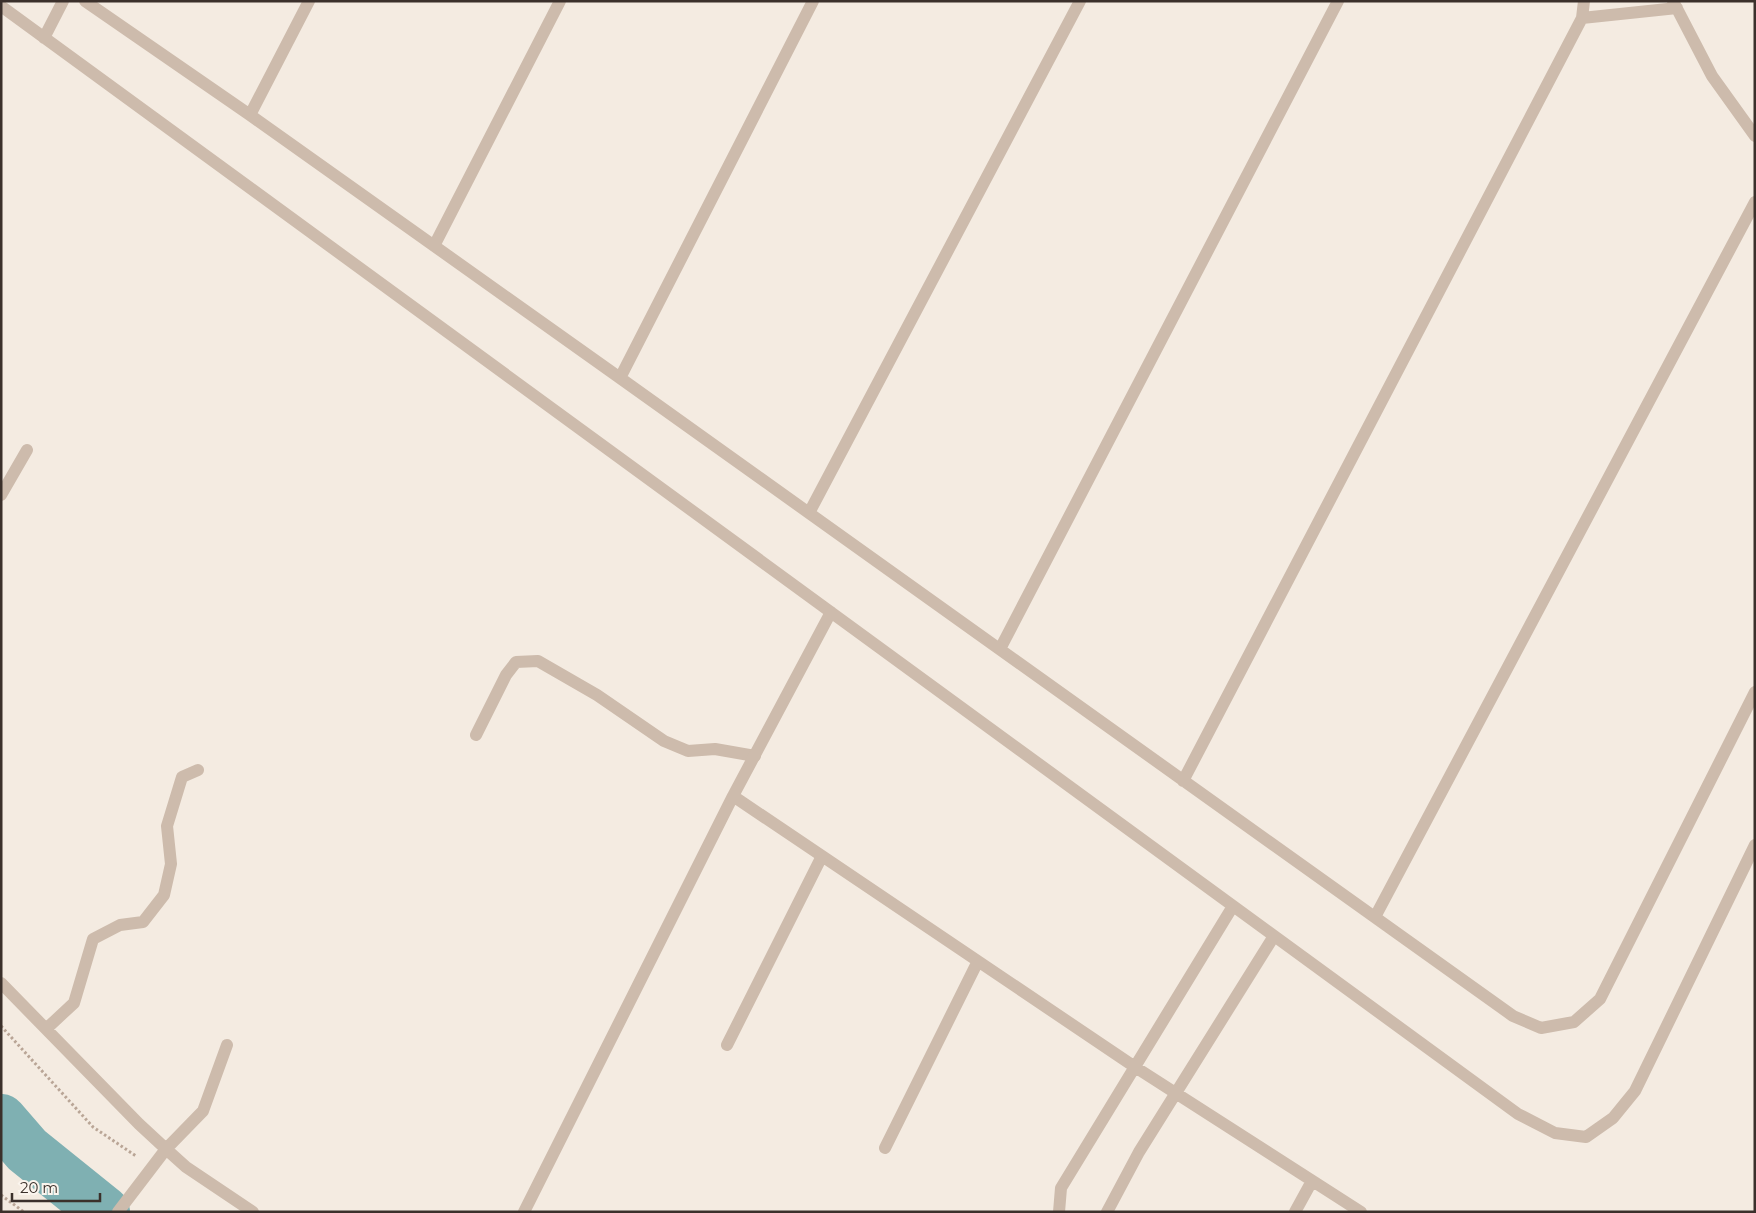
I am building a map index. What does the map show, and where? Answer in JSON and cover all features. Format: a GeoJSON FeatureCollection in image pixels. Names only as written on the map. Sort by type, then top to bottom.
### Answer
{"type":"FeatureCollection","features":[{"type":"Feature","properties":{"kind":"street"},"geometry":{"type":"LineString","coordinates":[[44,38],[63,1]]}},
{"type":"Feature","properties":{"kind":"street"},"geometry":{"type":"LineString","coordinates":[[85,1],[250,115],[1513,1016],[1542,1028],[1574,1022],[1600,999],[1755,692]]}},
{"type":"Feature","properties":{"kind":"street"},"geometry":{"type":"LineString","coordinates":[[250,115],[309,1]]}},
{"type":"Feature","properties":{"kind":"street"},"geometry":{"type":"LineString","coordinates":[[434,246],[560,1]]}},
{"type":"Feature","properties":{"kind":"street"},"geometry":{"type":"LineString","coordinates":[[620,378],[813,1]]}},
{"type":"Feature","properties":{"kind":"street"},"geometry":{"type":"LineString","coordinates":[[809,513],[1080,1]]}},
{"type":"Feature","properties":{"kind":"street"},"geometry":{"type":"LineString","coordinates":[[1000,649],[1338,1]]}},
{"type":"Feature","properties":{"kind":"street"},"geometry":{"type":"LineString","coordinates":[[1183,781],[1582,18],[1584,1]]}},
{"type":"Feature","properties":{"kind":"street"},"geometry":{"type":"LineString","coordinates":[[1582,18],[1675,5],[1712,76],[1755,136]]}},
{"type":"Feature","properties":{"kind":"street"},"geometry":{"type":"LineString","coordinates":[[1,6],[1518,1114],[1555,1133],[1586,1136],[1613,1118],[1635,1092],[1755,845]]}},
{"type":"Feature","properties":{"kind":"street"},"geometry":{"type":"LineString","coordinates":[[1375,917],[1755,202]]}},
{"type":"Feature","properties":{"kind":"street"},"geometry":{"type":"LineString","coordinates":[[1,495],[27,450]]}},
{"type":"Feature","properties":{"kind":"street"},"geometry":{"type":"LineString","coordinates":[[525,1210],[733,796],[831,612]]}},
{"type":"Feature","properties":{"kind":"street"},"geometry":{"type":"LineString","coordinates":[[476,735],[506,675],[516,662],[538,661],[597,695],[664,741],[688,751],[715,749],[755,756]]}},
{"type":"Feature","properties":{"kind":"street"},"geometry":{"type":"LineString","coordinates":[[46,1029],[74,1003],[93,939],[120,925],[143,922],[164,895],[171,864],[167,826],[182,777],[198,770]]}},
{"type":"Feature","properties":{"kind":"street"},"geometry":{"type":"LineString","coordinates":[[733,796],[1135,1067],[1360,1212]]}},
{"type":"Feature","properties":{"kind":"street"},"geometry":{"type":"LineString","coordinates":[[727,1045],[822,856]]}},
{"type":"Feature","properties":{"kind":"street"},"geometry":{"type":"LineString","coordinates":[[1059,1212],[1062,1188],[1233,906]]}},
{"type":"Feature","properties":{"kind":"street"},"geometry":{"type":"LineString","coordinates":[[1107,1212],[1139,1152],[1274,936]]}},
{"type":"Feature","properties":{"kind":"street"},"geometry":{"type":"LineString","coordinates":[[885,1148],[978,961]]}},
{"type":"Feature","properties":{"kind":"street"},"geometry":{"type":"LineString","coordinates":[[1,983],[139,1124],[166,1149],[186,1167],[253,1212]]}},
{"type":"Feature","properties":{"kind":"street"},"geometry":{"type":"LineString","coordinates":[[118,1212],[149,1162],[166,1149],[203,1111],[227,1045]]}},
{"type":"Feature","properties":{"kind":"street"},"geometry":{"type":"LineString","coordinates":[[1295,1212],[1312,1180]]}},
{"type":"Feature","properties":{"kind":"path"},"geometry":{"type":"LineString","coordinates":[[1,1026],[93,1127],[149,1162]]}},
{"type":"Feature","properties":{"kind":"path"},"geometry":{"type":"LineString","coordinates":[[1,1195],[24,1212]]}},
{"type":"Feature","properties":{"kind":"waterway"},"geometry":{"type":"LineString","coordinates":[[1,1120],[27,1150],[104,1212]]}}]}
